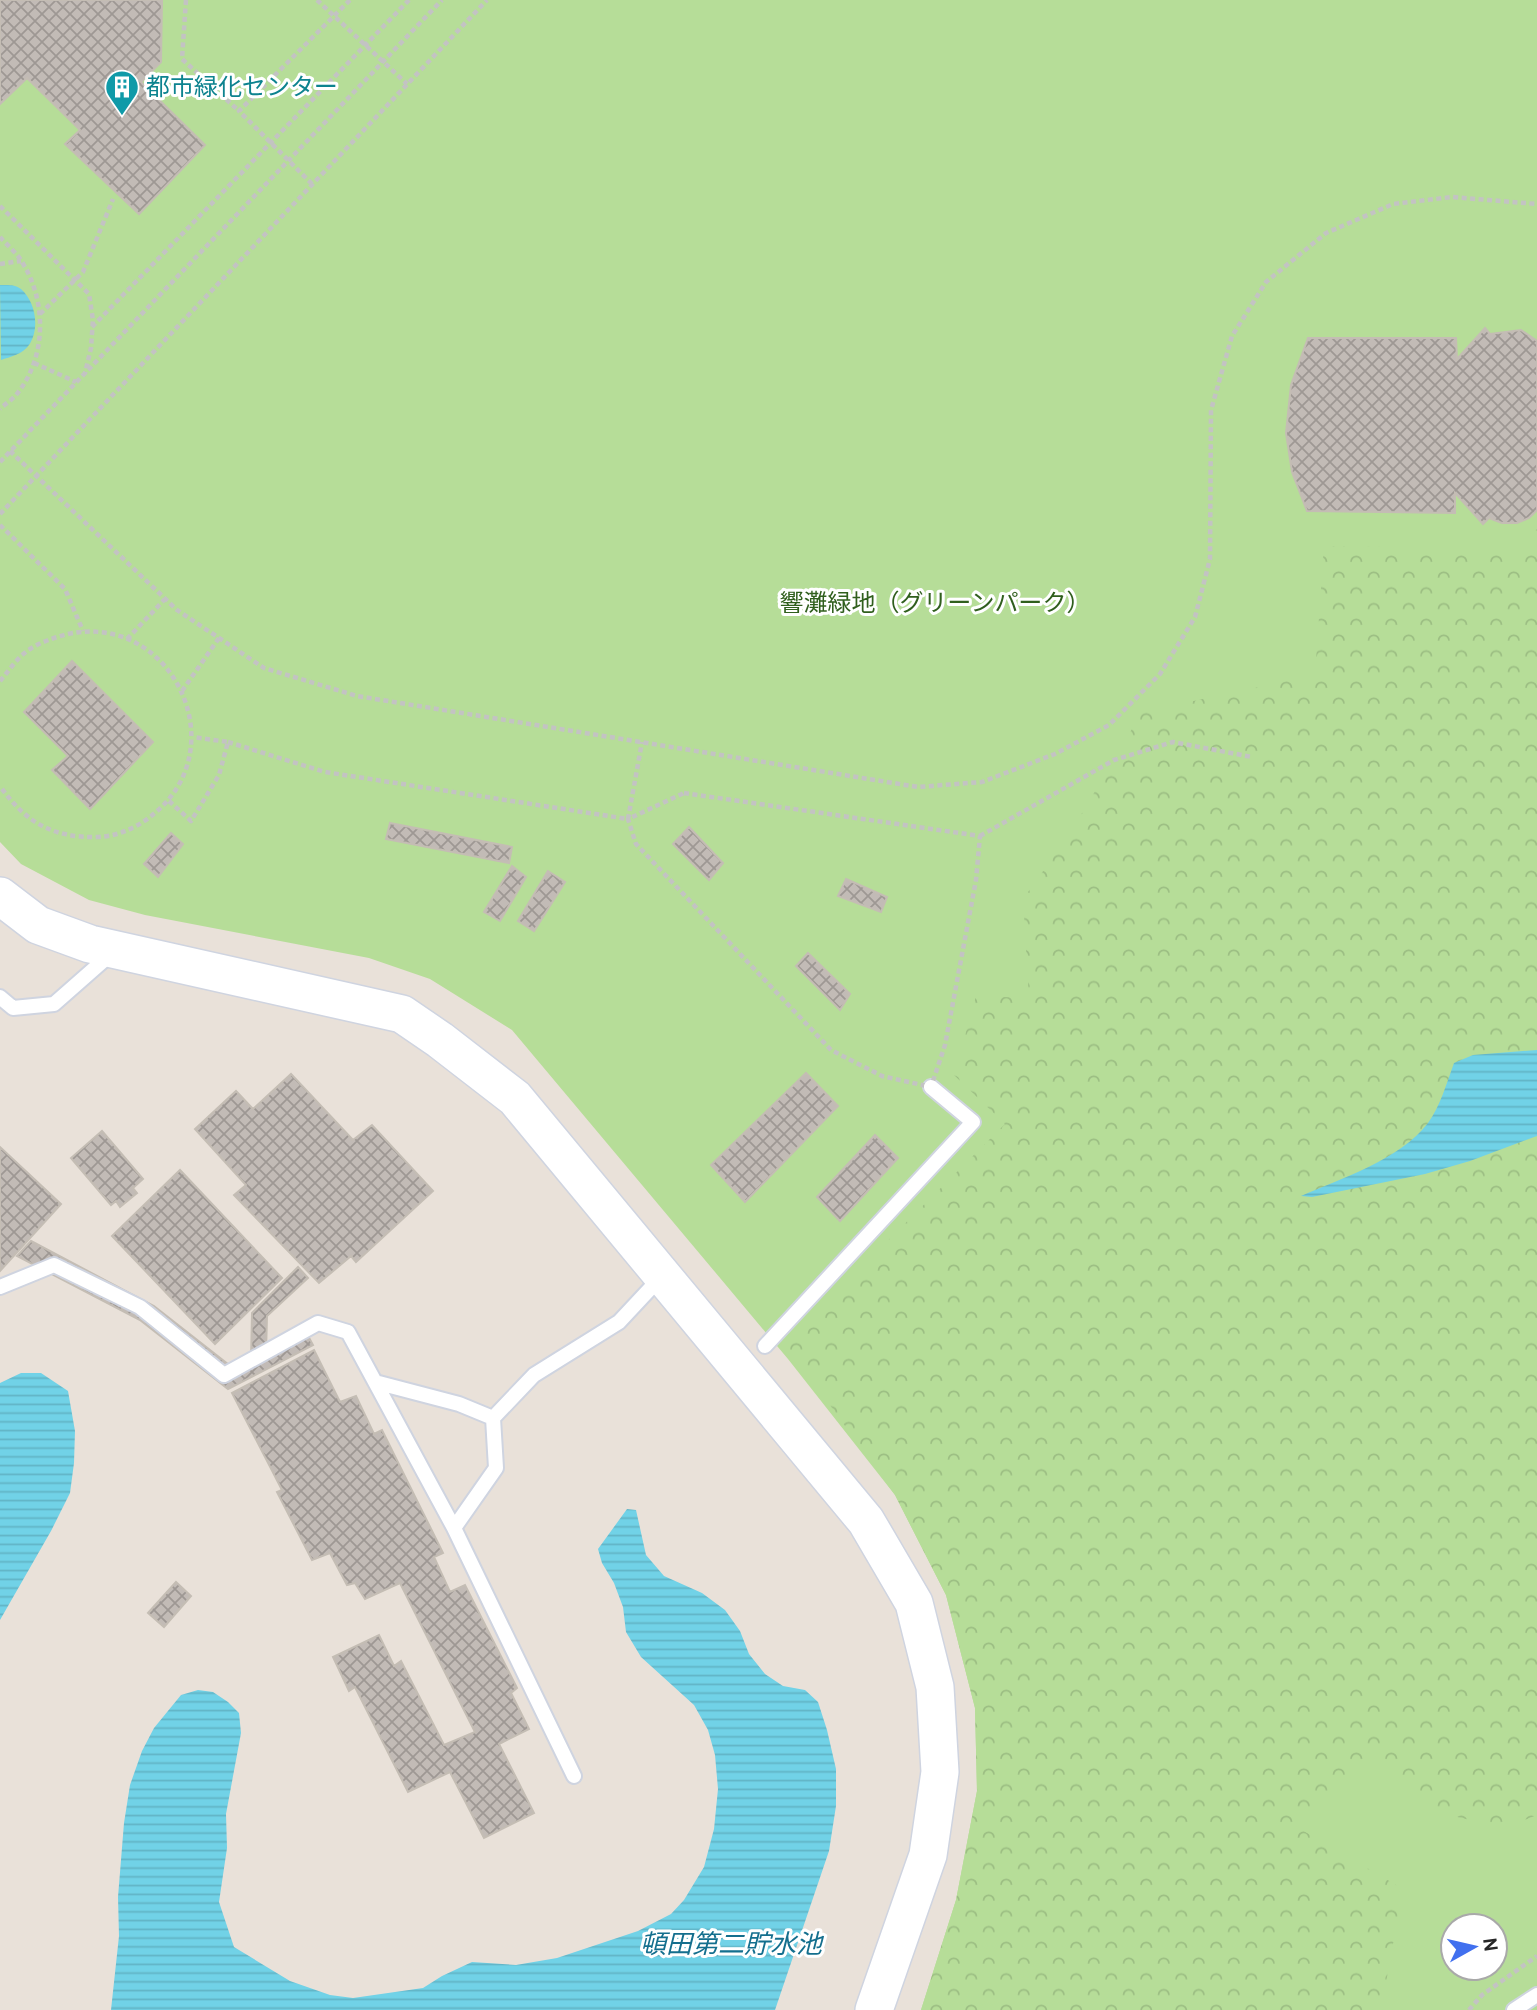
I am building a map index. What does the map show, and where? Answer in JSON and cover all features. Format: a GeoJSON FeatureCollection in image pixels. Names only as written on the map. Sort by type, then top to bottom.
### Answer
{"type":"FeatureCollection","features":[{"type":"Feature","properties":{"kind":"street"},"geometry":{"type":"LineString","coordinates":[[0,896],[38,925],[90,944],[402,1014],[440,1040],[515,1098],[866,1521],[914,1603],[935,1687],[940,1772],[928,1855],[874,2010]]}},
{"type":"Feature","properties":{"kind":"lane"},"geometry":{"type":"LineString","coordinates":[[0,997],[13,1008],[54,1004],[116,950]]}},
{"type":"Feature","properties":{"kind":"lane"},"geometry":{"type":"LineString","coordinates":[[765,1346],[973,1122],[930,1087]]}},
{"type":"Feature","properties":{"kind":"lane"},"geometry":{"type":"LineString","coordinates":[[0,1287],[54,1265],[140,1307],[223,1376],[318,1323],[348,1332],[454,1528],[574,1776]]}},
{"type":"Feature","properties":{"kind":"lane"},"geometry":{"type":"LineString","coordinates":[[454,1528],[496,1468],[493,1418],[534,1375],[618,1322],[662,1276]]}},
{"type":"Feature","properties":{"kind":"lane"},"geometry":{"type":"LineString","coordinates":[[375,1382],[459,1404],[493,1418]]}},
{"type":"Feature","properties":{"kind":"lane"},"geometry":{"type":"LineString","coordinates":[[1514,2010],[1537,1995]]}},
{"type":"Feature","properties":{"kind":"path"},"geometry":{"type":"LineString","coordinates":[[186,0],[182,59],[312,184]]}},
{"type":"Feature","properties":{"kind":"path"},"geometry":{"type":"LineString","coordinates":[[317,0],[407,84]]}},
{"type":"Feature","properties":{"kind":"path"},"geometry":{"type":"LineString","coordinates":[[239,111],[350,0]]}},
{"type":"Feature","properties":{"kind":"path"},"geometry":{"type":"LineString","coordinates":[[92,327],[409,0]]}},
{"type":"Feature","properties":{"kind":"path"},"geometry":{"type":"LineString","coordinates":[[0,462],[442,0]]}},
{"type":"Feature","properties":{"kind":"path"},"geometry":{"type":"LineString","coordinates":[[0,514],[138,365],[487,0]]}},
{"type":"Feature","properties":{"kind":"path"},"geometry":{"type":"LineString","coordinates":[[10,451],[164,599],[264,668],[357,696],[918,787],[982,782],[1055,754],[1109,725],[1160,674],[1195,617],[1210,559],[1212,410],[1232,336],[1266,282],[1326,233],[1393,204],[1452,197],[1537,204]]}},
{"type":"Feature","properties":{"kind":"path"},"geometry":{"type":"LineString","coordinates":[[39,315],[83,272],[113,199]]}},
{"type":"Feature","properties":{"kind":"path"},"geometry":{"type":"LineString","coordinates":[[0,206],[89,294],[91,348],[85,374]]}},
{"type":"Feature","properties":{"kind":"path"},"geometry":{"type":"LineString","coordinates":[[0,237],[22,261],[37,293],[41,328],[34,363],[17,394],[0,409]]}},
{"type":"Feature","properties":{"kind":"path"},"geometry":{"type":"LineString","coordinates":[[0,264],[22,261]]}},
{"type":"Feature","properties":{"kind":"path"},"geometry":{"type":"LineString","coordinates":[[34,363],[76,382]]}},
{"type":"Feature","properties":{"kind":"path"},"geometry":{"type":"LineString","coordinates":[[0,525],[65,589],[83,631]]}},
{"type":"Feature","properties":{"kind":"path"},"geometry":{"type":"LineString","coordinates":[[127,639],[164,599]]}},
{"type":"Feature","properties":{"kind":"path"},"geometry":{"type":"LineString","coordinates":[[0,681],[22,655],[50,638],[83,631],[116,634],[147,648],[171,671],[188,702],[192,737],[186,771],[169,801],[142,824],[109,837],[75,838],[41,827],[14,806],[0,786]]}},
{"type":"Feature","properties":{"kind":"path"},"geometry":{"type":"LineString","coordinates":[[182,691],[219,638]]}},
{"type":"Feature","properties":{"kind":"path"},"geometry":{"type":"LineString","coordinates":[[192,737],[228,742],[325,772],[628,819],[684,793],[980,836],[1114,760],[1172,742],[1252,757]]}},
{"type":"Feature","properties":{"kind":"path"},"geometry":{"type":"LineString","coordinates":[[169,801],[191,821],[219,775],[228,742]]}},
{"type":"Feature","properties":{"kind":"path"},"geometry":{"type":"LineString","coordinates":[[642,742],[628,819],[636,844],[831,1051],[883,1076],[930,1087],[945,1045],[976,880],[980,836]]}},
{"type":"Feature","properties":{"kind":"path"},"geometry":{"type":"LineString","coordinates":[[1469,2010],[1482,1995],[1537,1956]]}},
{"type":"Feature","properties":{"kind":"green space","name":"響灘緑地（グリーンパーク）"},"geometry":{"type":"Polygon","coordinates":[[[0,0],[1537,0],[1537,2010],[921,2010],[956,1900],[977,1791],[975,1708],[946,1595],[895,1495],[788,1359],[512,1030],[430,979],[369,958],[145,915],[89,900],[21,864],[0,842],[0,0]]]}},
{"type":"Feature","properties":{"kind":"green space"},"geometry":{"type":"Polygon","coordinates":[[[1537,529],[1537,1815],[1505,1828],[1440,1813],[1373,1754],[1295,1826],[1403,1889],[1381,2010],[921,2010],[956,1900],[977,1791],[975,1708],[946,1595],[895,1495],[785,1343],[1005,1124],[954,1075],[976,996],[1029,998],[1023,899],[1069,835],[1142,712],[1315,675],[1324,546],[1520,549],[1537,529]]]}},
{"type":"Feature","properties":{"kind":"water"},"geometry":{"type":"Polygon","coordinates":[[[0,285],[21,289],[30,301],[35,316],[32,339],[26,348],[1,360],[0,285]]]}},
{"type":"Feature","properties":{"kind":"water"},"geometry":{"type":"Polygon","coordinates":[[[1537,1050],[1537,1136],[1470,1161],[1425,1174],[1312,1197],[1301,1196],[1369,1167],[1416,1136],[1436,1110],[1454,1063],[1473,1055],[1537,1050]]]}},
{"type":"Feature","properties":{"kind":"water"},"geometry":{"type":"Polygon","coordinates":[[[21,1373],[41,1373],[68,1391],[75,1431],[74,1463],[70,1493],[0,1620],[0,1383],[21,1373]]]}},
{"type":"Feature","properties":{"kind":"water","name":"頓田第二貯水池"},"geometry":{"type":"Polygon","coordinates":[[[627,1509],[636,1510],[646,1555],[664,1576],[702,1593],[725,1610],[740,1631],[749,1654],[765,1674],[783,1686],[805,1690],[818,1702],[827,1730],[836,1769],[836,1806],[829,1851],[775,2010],[111,2010],[119,1936],[118,1897],[124,1823],[130,1785],[142,1751],[154,1728],[181,1695],[198,1690],[213,1692],[239,1713],[241,1733],[226,1814],[227,1848],[219,1902],[234,1947],[290,1981],[330,1995],[353,1998],[423,1988],[472,1962],[516,1965],[557,1958],[638,1931],[671,1914],[684,1900],[704,1867],[714,1829],[718,1789],[715,1755],[708,1730],[694,1705],[641,1657],[626,1632],[623,1607],[598,1549],[627,1509]]]}},
{"type":"Feature","properties":{"kind":"building","name":"都市緑化センター"},"geometry":{"type":"Polygon","coordinates":[[[0,0],[162,0],[161,62],[141,82],[205,145],[139,214],[65,144],[80,130],[27,78],[0,104],[0,0]]]}},
{"type":"Feature","properties":{"kind":"building"},"geometry":{"type":"Polygon","coordinates":[[[1485,328],[1490,334],[1521,330],[1537,341],[1537,510],[1529,518],[1517,523],[1502,523],[1489,518],[1483,524],[1455,493],[1455,513],[1307,511],[1292,472],[1286,433],[1291,385],[1308,338],[1456,338],[1457,359],[1485,328]]]}},
{"type":"Feature","properties":{"kind":"building"},"geometry":{"type":"Polygon","coordinates":[[[72,661],[153,742],[90,809],[52,770],[68,756],[24,712],[72,661]]]}},
{"type":"Feature","properties":{"kind":"building"},"geometry":{"type":"Polygon","coordinates":[[[390,823],[512,847],[509,863],[386,839],[390,823]]]}},
{"type":"Feature","properties":{"kind":"building"},"geometry":{"type":"Polygon","coordinates":[[[689,827],[723,863],[709,880],[673,844],[689,827]]]}},
{"type":"Feature","properties":{"kind":"building"},"geometry":{"type":"Polygon","coordinates":[[[171,833],[183,844],[158,877],[144,864],[171,833]]]}},
{"type":"Feature","properties":{"kind":"building"},"geometry":{"type":"Polygon","coordinates":[[[512,866],[526,877],[500,921],[484,912],[512,866]]]}},
{"type":"Feature","properties":{"kind":"building"},"geometry":{"type":"Polygon","coordinates":[[[548,871],[565,882],[534,931],[518,921],[548,871]]]}},
{"type":"Feature","properties":{"kind":"building"},"geometry":{"type":"Polygon","coordinates":[[[846,879],[887,897],[881,912],[838,896],[846,879]]]}},
{"type":"Feature","properties":{"kind":"building"},"geometry":{"type":"Polygon","coordinates":[[[808,953],[850,994],[840,1010],[796,966],[808,953]]]}},
{"type":"Feature","properties":{"kind":"building"},"geometry":{"type":"Polygon","coordinates":[[[806,1073],[838,1106],[745,1202],[711,1165],[806,1073]]]}},
{"type":"Feature","properties":{"kind":"building"},"geometry":{"type":"Polygon","coordinates":[[[291,1074],[353,1140],[372,1125],[433,1191],[356,1262],[351,1256],[319,1283],[234,1195],[246,1185],[195,1129],[236,1091],[253,1109],[291,1074]]]}},
{"type":"Feature","properties":{"kind":"building"},"geometry":{"type":"Polygon","coordinates":[[[102,1131],[143,1179],[133,1188],[137,1193],[120,1207],[116,1201],[111,1205],[71,1158],[102,1131]]]}},
{"type":"Feature","properties":{"kind":"building"},"geometry":{"type":"Polygon","coordinates":[[[875,1135],[898,1158],[840,1221],[817,1197],[875,1135]]]}},
{"type":"Feature","properties":{"kind":"building"},"geometry":{"type":"Polygon","coordinates":[[[0,1147],[61,1204],[0,1271],[0,1147]]]}},
{"type":"Feature","properties":{"kind":"building"},"geometry":{"type":"Polygon","coordinates":[[[180,1170],[282,1278],[215,1344],[112,1236],[180,1170]]]}},
{"type":"Feature","properties":{"kind":"building"},"geometry":{"type":"Polygon","coordinates":[[[31,1241],[154,1306],[233,1368],[251,1360],[252,1313],[298,1267],[308,1278],[267,1316],[266,1353],[306,1332],[313,1345],[228,1389],[140,1320],[17,1256],[31,1241]]]}},
{"type":"Feature","properties":{"kind":"building"},"geometry":{"type":"Polygon","coordinates":[[[314,1350],[340,1402],[356,1396],[374,1434],[382,1430],[443,1553],[434,1557],[450,1592],[465,1585],[517,1688],[511,1693],[529,1729],[499,1744],[534,1813],[484,1838],[450,1772],[408,1792],[355,1687],[349,1691],[333,1657],[379,1635],[394,1666],[401,1661],[444,1745],[475,1732],[400,1583],[365,1599],[355,1583],[347,1585],[330,1553],[312,1560],[277,1492],[282,1490],[232,1393],[314,1350]]]}},
{"type":"Feature","properties":{"kind":"building"},"geometry":{"type":"Polygon","coordinates":[[[176,1582],[191,1596],[164,1627],[148,1613],[176,1582]]]}},
{"type":"Feature","properties":{"kind":"place","name":"都市緑化センター"},"geometry":{"type":"Point","coordinates":[122,117]}}]}
